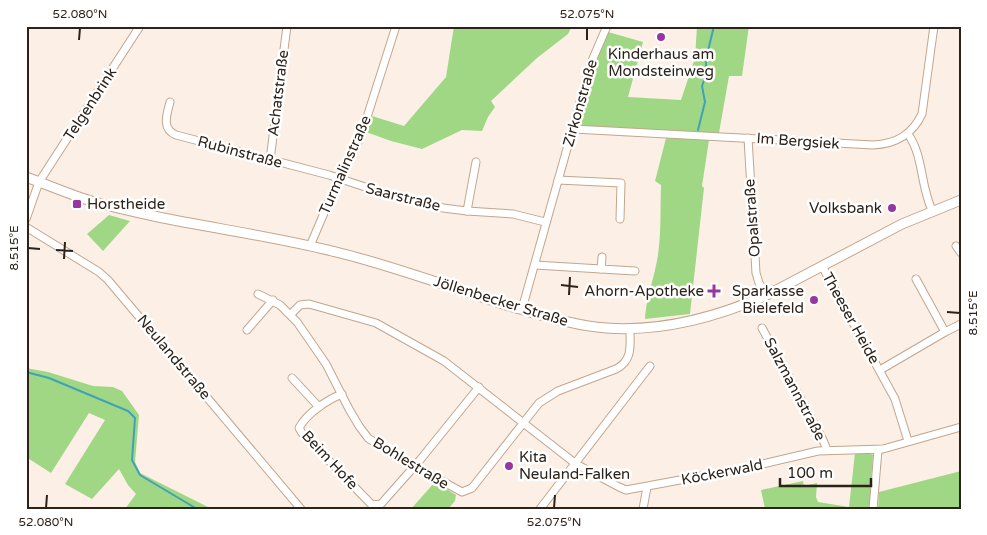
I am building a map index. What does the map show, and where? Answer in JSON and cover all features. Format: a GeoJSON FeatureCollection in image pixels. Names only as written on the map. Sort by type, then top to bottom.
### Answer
{"type":"FeatureCollection","features":[{"type":"Feature","properties":{"kind":"main road","name":"Jöllenbecker Straße"},"geometry":{"type":"LineString","coordinates":[[26,177],[90,200],[130,210],[310,246],[394,268],[522,309],[594,327],[630,329],[655,328],[736,308],[767,295],[888,231],[932,210],[961,200]]}},
{"type":"Feature","properties":{"kind":"street","name":"Telgenbrink"},"geometry":{"type":"LineString","coordinates":[[26,219],[39,182],[140,26]]}},
{"type":"Feature","properties":{"kind":"street","name":"Achatstraße"},"geometry":{"type":"LineString","coordinates":[[270,160],[287,26]]}},
{"type":"Feature","properties":{"kind":"street","name":"Turmalinstraße"},"geometry":{"type":"LineString","coordinates":[[310,246],[361,136],[396,26]]}},
{"type":"Feature","properties":{"kind":"street","name":"Zirkonstraße"},"geometry":{"type":"LineString","coordinates":[[522,309],[591,63],[607,26]]}},
{"type":"Feature","properties":{"kind":"street"},"geometry":{"type":"LineString","coordinates":[[932,210],[927,197],[919,155],[908,134],[918,122],[924,107],[934,26]]}},
{"type":"Feature","properties":{"kind":"street","name":"Rubinstraße"},"geometry":{"type":"LineString","coordinates":[[170,102],[166,127],[172,133],[340,179]]}},
{"type":"Feature","properties":{"kind":"street","name":"Im Bergsiek"},"geometry":{"type":"LineString","coordinates":[[573,130],[873,145],[891,143],[908,134]]}},
{"type":"Feature","properties":{"kind":"street","name":"Opalstraße"},"geometry":{"type":"LineString","coordinates":[[748,138],[756,273],[759,283],[767,295]]}},
{"type":"Feature","properties":{"kind":"street"},"geometry":{"type":"LineString","coordinates":[[467,211],[476,162]]}},
{"type":"Feature","properties":{"kind":"street","name":"Saarstraße"},"geometry":{"type":"LineString","coordinates":[[340,179],[444,208],[513,214],[545,222]]}},
{"type":"Feature","properties":{"kind":"street"},"geometry":{"type":"LineString","coordinates":[[558,180],[621,183],[620,219]]}},
{"type":"Feature","properties":{"kind":"street","name":"Neulandstraße"},"geometry":{"type":"LineString","coordinates":[[26,227],[108,280],[301,509]]}},
{"type":"Feature","properties":{"kind":"street"},"geometry":{"type":"LineString","coordinates":[[956,246],[961,253]]}},
{"type":"Feature","properties":{"kind":"street"},"geometry":{"type":"LineString","coordinates":[[601,269],[602,257]]}},
{"type":"Feature","properties":{"kind":"street"},"geometry":{"type":"LineString","coordinates":[[535,265],[635,271]]}},
{"type":"Feature","properties":{"kind":"street","name":"Theeser Heide"},"geometry":{"type":"LineString","coordinates":[[822,266],[896,402],[908,441]]}},
{"type":"Feature","properties":{"kind":"street"},"geometry":{"type":"LineString","coordinates":[[916,280],[945,332]]}},
{"type":"Feature","properties":{"kind":"street","name":"Bohlestraße"},"geometry":{"type":"LineString","coordinates":[[258,294],[273,300],[291,314],[326,364],[359,426],[368,438],[457,490],[466,491],[472,488],[539,403],[549,396],[624,364],[630,353],[630,329]]}},
{"type":"Feature","properties":{"kind":"street"},"geometry":{"type":"LineString","coordinates":[[247,330],[273,300]]}},
{"type":"Feature","properties":{"kind":"street","name":"Köckerwald"},"geometry":{"type":"LineString","coordinates":[[291,314],[300,305],[304,304],[369,320],[383,326],[444,361],[576,464],[623,489],[646,487],[827,450],[878,450],[961,427]]}},
{"type":"Feature","properties":{"kind":"street","name":"Theeser Heide"},"geometry":{"type":"LineString","coordinates":[[880,370],[961,324]]}},
{"type":"Feature","properties":{"kind":"street","name":"Salzmannstraße"},"geometry":{"type":"LineString","coordinates":[[762,328],[824,440],[827,450]]}},
{"type":"Feature","properties":{"kind":"street"},"geometry":{"type":"LineString","coordinates":[[540,509],[650,366]]}},
{"type":"Feature","properties":{"kind":"street","name":"Beim Hofe"},"geometry":{"type":"LineString","coordinates":[[292,378],[318,407]]}},
{"type":"Feature","properties":{"kind":"street","name":"Beim Hofe"},"geometry":{"type":"LineString","coordinates":[[342,394],[333,397],[318,407],[302,422],[299,428],[372,505],[381,504],[478,387]]}},
{"type":"Feature","properties":{"kind":"street"},"geometry":{"type":"LineString","coordinates":[[873,509],[878,450]]}},
{"type":"Feature","properties":{"kind":"street"},"geometry":{"type":"LineString","coordinates":[[643,509],[646,487]]}},
{"type":"Feature","properties":{"kind":"green space"},"geometry":{"type":"Polygon","coordinates":[[[454,26],[572,26],[568,34],[537,58],[491,101],[495,107],[482,131],[462,130],[422,149],[366,132],[372,116],[404,126],[446,77],[454,26]]]}},
{"type":"Feature","properties":{"kind":"green space"},"geometry":{"type":"Polygon","coordinates":[[[697,26],[749,26],[742,76],[729,76],[719,133],[581,127],[577,123],[595,60],[608,32],[643,42],[628,97],[681,100],[695,58],[697,26]]]}},
{"type":"Feature","properties":{"kind":"green space"},"geometry":{"type":"Polygon","coordinates":[[[666,138],[709,140],[702,186],[704,188],[690,314],[645,319],[660,238],[661,185],[655,181],[666,138]]]}},
{"type":"Feature","properties":{"kind":"green space"},"geometry":{"type":"Polygon","coordinates":[[[109,215],[130,221],[103,251],[87,234],[109,215]]]}},
{"type":"Feature","properties":{"kind":"green space"},"geometry":{"type":"Polygon","coordinates":[[[26,368],[48,372],[93,386],[113,387],[122,391],[139,415],[135,462],[140,473],[212,509],[125,509],[136,494],[128,485],[119,469],[92,499],[65,484],[105,420],[89,413],[51,473],[26,457],[26,368]]]}},
{"type":"Feature","properties":{"kind":"green space"},"geometry":{"type":"Polygon","coordinates":[[[855,453],[869,453],[873,455],[869,509],[765,509],[761,490],[803,481],[804,486],[817,483],[816,497],[818,502],[849,507],[855,453]]]}},
{"type":"Feature","properties":{"kind":"green space"},"geometry":{"type":"Polygon","coordinates":[[[961,471],[961,509],[878,509],[879,492],[961,471]]]}},
{"type":"Feature","properties":{"kind":"green space"},"geometry":{"type":"Polygon","coordinates":[[[434,483],[456,495],[455,501],[448,509],[411,509],[434,483]]]}},
{"type":"Feature","properties":{"kind":"waterway"},"geometry":{"type":"LineString","coordinates":[[698,130],[705,102],[702,86],[706,75],[706,59],[714,26]]}},
{"type":"Feature","properties":{"kind":"waterway"},"geometry":{"type":"LineString","coordinates":[[26,372],[49,378],[128,411],[135,418],[132,460],[140,475],[197,509]]}},
{"type":"Feature","properties":{"kind":"place","name":"Kinderhaus am Mondsteinweg"},"geometry":{"type":"Point","coordinates":[661,37]}},
{"type":"Feature","properties":{"kind":"place","name":"Horstheide"},"geometry":{"type":"Point","coordinates":[77,204]}},
{"type":"Feature","properties":{"kind":"place","name":"Volksbank"},"geometry":{"type":"Point","coordinates":[892,208]}},
{"type":"Feature","properties":{"kind":"place","name":"Ahorn-Apotheke"},"geometry":{"type":"Point","coordinates":[714,291]}},
{"type":"Feature","properties":{"kind":"place","name":"Sparkasse Bielefeld"},"geometry":{"type":"Point","coordinates":[814,300]}},
{"type":"Feature","properties":{"kind":"place","name":"Kita Neuland-Falken"},"geometry":{"type":"Point","coordinates":[509,466]}}]}
